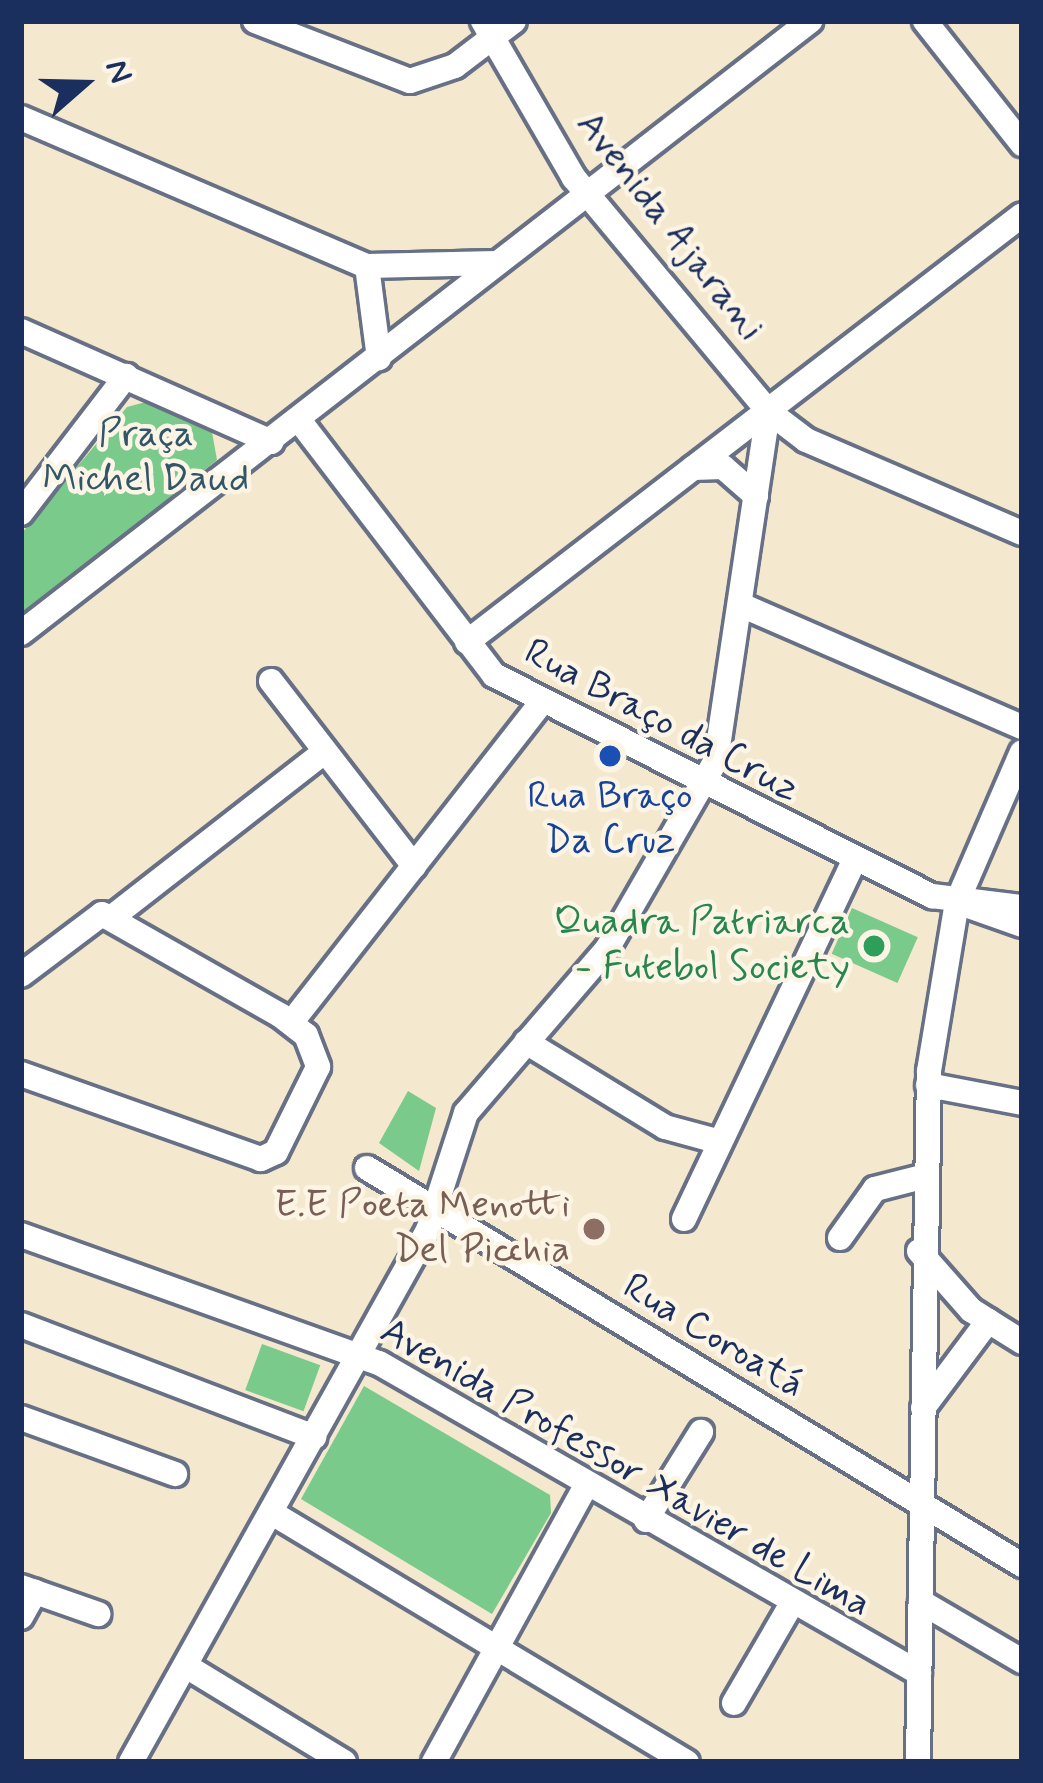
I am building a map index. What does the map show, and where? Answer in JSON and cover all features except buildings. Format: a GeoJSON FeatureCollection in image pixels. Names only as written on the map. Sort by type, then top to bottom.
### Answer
{"type":"FeatureCollection","features":[{"type":"Feature","properties":{"kind":"street"},"geometry":{"type":"LineString","coordinates":[[255,21],[410,81],[488,30],[514,21]]}},
{"type":"Feature","properties":{"kind":"street"},"geometry":{"type":"LineString","coordinates":[[21,633],[810,21]]}},
{"type":"Feature","properties":{"kind":"street"},"geometry":{"type":"LineString","coordinates":[[925,21],[1022,143]]}},
{"type":"Feature","properties":{"kind":"street","name":"Avenida Ajarani"},"geometry":{"type":"LineString","coordinates":[[488,30],[588,195],[768,411],[806,440],[1022,531]]}},
{"type":"Feature","properties":{"kind":"street"},"geometry":{"type":"LineString","coordinates":[[21,118],[367,266],[496,263]]}},
{"type":"Feature","properties":{"kind":"street"},"geometry":{"type":"LineString","coordinates":[[466,642],[1022,215]]}},
{"type":"Feature","properties":{"kind":"street"},"geometry":{"type":"LineString","coordinates":[[367,266],[379,358]]}},
{"type":"Feature","properties":{"kind":"street"},"geometry":{"type":"LineString","coordinates":[[21,331],[272,442]]}},
{"type":"Feature","properties":{"kind":"street"},"geometry":{"type":"LineString","coordinates":[[21,513],[126,376]]}},
{"type":"Feature","properties":{"kind":"street"},"geometry":{"type":"LineString","coordinates":[[130,1762],[436,1210],[466,1113],[607,950],[724,741],[768,411]]}},
{"type":"Feature","properties":{"kind":"street","name":"Rua Braço da Cruz"},"geometry":{"type":"LineString","coordinates":[[299,420],[494,675],[699,786],[854,861],[1022,926]]}},
{"type":"Feature","properties":{"kind":"street"},"geometry":{"type":"LineString","coordinates":[[694,468],[724,467],[756,496]]}},
{"type":"Feature","properties":{"kind":"street"},"geometry":{"type":"LineString","coordinates":[[741,605],[1022,727]]}},
{"type":"Feature","properties":{"kind":"street"},"geometry":{"type":"LineString","coordinates":[[271,681],[414,866]]}},
{"type":"Feature","properties":{"kind":"street"},"geometry":{"type":"LineString","coordinates":[[291,1023],[542,702]]}},
{"type":"Feature","properties":{"kind":"street"},"geometry":{"type":"LineString","coordinates":[[21,975],[324,752]]}},
{"type":"Feature","properties":{"kind":"street"},"geometry":{"type":"LineString","coordinates":[[917,1762],[923,1507],[919,1251],[928,1085],[957,902],[1022,752]]}},
{"type":"Feature","properties":{"kind":"street"},"geometry":{"type":"LineString","coordinates":[[684,1219],[854,861]]}},
{"type":"Feature","properties":{"kind":"street"},"geometry":{"type":"LineString","coordinates":[[957,902],[1022,907]]}},
{"type":"Feature","properties":{"kind":"street"},"geometry":{"type":"LineString","coordinates":[[21,1075],[252,1159],[276,1152],[316,1081],[314,1045],[291,1023],[107,916]]}},
{"type":"Feature","properties":{"kind":"street"},"geometry":{"type":"LineString","coordinates":[[526,1042],[665,1127],[717,1142]]}},
{"type":"Feature","properties":{"kind":"street"},"geometry":{"type":"LineString","coordinates":[[928,1085],[1022,1103]]}},
{"type":"Feature","properties":{"kind":"street","name":"Rua Coroatá"},"geometry":{"type":"LineString","coordinates":[[367,1168],[1022,1565]]}},
{"type":"Feature","properties":{"kind":"street"},"geometry":{"type":"LineString","coordinates":[[840,1238],[875,1189],[922,1177]]}},
{"type":"Feature","properties":{"kind":"street","name":"Avenida Professor Xavier de Lima"},"geometry":{"type":"LineString","coordinates":[[21,1235],[360,1354],[791,1605],[920,1673]]}},
{"type":"Feature","properties":{"kind":"street"},"geometry":{"type":"LineString","coordinates":[[919,1251],[988,1322],[1022,1342]]}},
{"type":"Feature","properties":{"kind":"street"},"geometry":{"type":"LineString","coordinates":[[923,1408],[988,1322]]}},
{"type":"Feature","properties":{"kind":"street"},"geometry":{"type":"LineString","coordinates":[[21,1325],[314,1437]]}},
{"type":"Feature","properties":{"kind":"street"},"geometry":{"type":"LineString","coordinates":[[21,1418],[175,1474]]}},
{"type":"Feature","properties":{"kind":"street"},"geometry":{"type":"LineString","coordinates":[[646,1520],[701,1432]]}},
{"type":"Feature","properties":{"kind":"street"},"geometry":{"type":"LineString","coordinates":[[434,1762],[586,1484]]}},
{"type":"Feature","properties":{"kind":"street"},"geometry":{"type":"LineString","coordinates":[[272,1513],[688,1762]]}},
{"type":"Feature","properties":{"kind":"street"},"geometry":{"type":"LineString","coordinates":[[21,1617],[28,1589],[98,1614]]}},
{"type":"Feature","properties":{"kind":"street"},"geometry":{"type":"LineString","coordinates":[[921,1602],[1022,1661]]}},
{"type":"Feature","properties":{"kind":"street"},"geometry":{"type":"LineString","coordinates":[[734,1702],[791,1605]]}},
{"type":"Feature","properties":{"kind":"street"},"geometry":{"type":"LineString","coordinates":[[186,1666],[344,1762]]}},
{"type":"Feature","properties":{"kind":"green space","name":"Praça Michel Daud"},"geometry":{"type":"Polygon","coordinates":[[[146,402],[212,432],[217,460],[21,619],[21,534],[127,407],[146,402]]]}},
{"type":"Feature","properties":{"kind":"green space","name":"Quadra Patriarca - Futebol Society"},"geometry":{"type":"Polygon","coordinates":[[[852,908],[918,937],[897,983],[832,954],[852,908]]]}},
{"type":"Feature","properties":{"kind":"green space"},"geometry":{"type":"Polygon","coordinates":[[[408,1091],[436,1108],[419,1171],[379,1143],[408,1091]]]}},
{"type":"Feature","properties":{"kind":"green space"},"geometry":{"type":"Polygon","coordinates":[[[262,1344],[320,1365],[304,1411],[245,1390],[262,1344]]]}},
{"type":"Feature","properties":{"kind":"green space"},"geometry":{"type":"Polygon","coordinates":[[[364,1386],[550,1495],[551,1513],[492,1614],[301,1499],[364,1386]]]}},
{"type":"Feature","properties":{"kind":"place","name":"Rua Braço Da Cruz"},"geometry":{"type":"Point","coordinates":[610,756]}},
{"type":"Feature","properties":{"kind":"place","name":"Quadra Patriarca - Futebol Society"},"geometry":{"type":"Point","coordinates":[874,946]}},
{"type":"Feature","properties":{"kind":"place","name":"E.E Poeta Menotti Del Picchia"},"geometry":{"type":"Point","coordinates":[594,1229]}}]}
